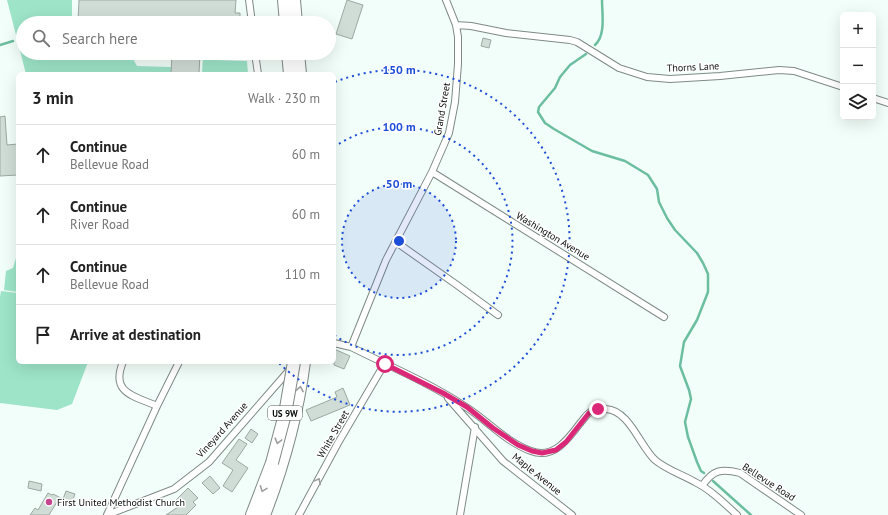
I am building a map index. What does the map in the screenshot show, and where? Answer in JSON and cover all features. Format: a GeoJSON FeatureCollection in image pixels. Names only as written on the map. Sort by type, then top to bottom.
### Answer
{"type":"FeatureCollection","features":[{"type":"Feature","properties":{"kind":"highway"},"geometry":{"type":"LineString","coordinates":[[284,0],[285,16]]}},
{"type":"Feature","properties":{"kind":"highway"},"geometry":{"type":"LineString","coordinates":[[294,0],[295,16]]}},
{"type":"Feature","properties":{"kind":"highway"},"geometry":{"type":"LineString","coordinates":[[289,60],[290,72]]}},
{"type":"Feature","properties":{"kind":"highway"},"geometry":{"type":"LineString","coordinates":[[299,60],[300,72]]}},
{"type":"Feature","properties":{"kind":"highway","name":"US 9W"},"geometry":{"type":"LineString","coordinates":[[252,515],[272,463],[285,414],[294,364]]}},
{"type":"Feature","properties":{"kind":"highway","name":"US 9W"},"geometry":{"type":"LineString","coordinates":[[264,515],[285,454],[304,364]]}},
{"type":"Feature","properties":{"kind":"street"},"geometry":{"type":"LineString","coordinates":[[249,0],[251,16]]}},
{"type":"Feature","properties":{"kind":"street","name":"Grand Street"},"geometry":{"type":"LineString","coordinates":[[351,347],[386,260],[432,172],[449,133],[455,102],[458,64],[458,38],[456,25],[446,0]]}},
{"type":"Feature","properties":{"kind":"street","name":"Thorns Lane"},"geometry":{"type":"LineString","coordinates":[[456,25],[471,26],[506,33],[570,40],[577,42],[619,68],[647,77],[670,79],[794,70],[840,86]]}},
{"type":"Feature","properties":{"kind":"street"},"geometry":{"type":"LineString","coordinates":[[256,60],[258,72]]}},
{"type":"Feature","properties":{"kind":"street"},"geometry":{"type":"LineString","coordinates":[[876,99],[888,103]]}},
{"type":"Feature","properties":{"kind":"street","name":"Washington Avenue"},"geometry":{"type":"LineString","coordinates":[[432,172],[664,317]]}},
{"type":"Feature","properties":{"kind":"street"},"geometry":{"type":"LineString","coordinates":[[396,242],[498,315]]}},
{"type":"Feature","properties":{"kind":"street"},"geometry":{"type":"LineString","coordinates":[[336,343],[351,347],[443,393],[467,407],[497,431],[518,445],[532,451],[548,452],[556,450],[566,442],[589,413],[598,409],[614,410],[624,417],[654,459],[672,472],[702,486],[714,494],[737,515]]}},
{"type":"Feature","properties":{"kind":"street"},"geometry":{"type":"LineString","coordinates":[[122,364],[119,377],[123,390],[157,406]]}},
{"type":"Feature","properties":{"kind":"street"},"geometry":{"type":"LineString","coordinates":[[107,515],[178,364]]}},
{"type":"Feature","properties":{"kind":"street","name":"Vineyard Avenue"},"geometry":{"type":"LineString","coordinates":[[107,515],[174,489],[209,462],[295,364]]}},
{"type":"Feature","properties":{"kind":"street","name":"White Street"},"geometry":{"type":"LineString","coordinates":[[299,515],[338,443],[385,364]]}},
{"type":"Feature","properties":{"kind":"street","name":"Maple Avenue"},"geometry":{"type":"LineString","coordinates":[[443,393],[475,427],[503,461],[572,515]]}},
{"type":"Feature","properties":{"kind":"street"},"geometry":{"type":"LineString","coordinates":[[460,515],[475,427]]}},
{"type":"Feature","properties":{"kind":"street","name":"Bellevue Road"},"geometry":{"type":"LineString","coordinates":[[702,486],[709,476],[716,472],[732,471],[740,473],[801,515]]}},
{"type":"Feature","properties":{"kind":"green space"},"geometry":{"type":"Polygon","coordinates":[[[7,0],[72,0],[72,16],[16,16],[16,35],[7,0]]]}},
{"type":"Feature","properties":{"kind":"green space"},"geometry":{"type":"Polygon","coordinates":[[[22,60],[134,60],[137,66],[172,67],[171,72],[25,72],[22,60]]]}},
{"type":"Feature","properties":{"kind":"green space"},"geometry":{"type":"Polygon","coordinates":[[[203,60],[247,61],[248,72],[202,72],[203,60]]]}},
{"type":"Feature","properties":{"kind":"green space"},"geometry":{"type":"Polygon","coordinates":[[[16,258],[16,292],[4,290],[6,271],[13,268],[16,258]]]}},
{"type":"Feature","properties":{"kind":"green space"},"geometry":{"type":"Polygon","coordinates":[[[1,291],[16,293],[16,364],[87,364],[72,404],[57,410],[0,403],[1,291]]]}},
{"type":"Feature","properties":{"kind":"building"},"geometry":{"type":"Polygon","coordinates":[[[79,0],[236,0],[235,13],[240,13],[240,16],[78,16],[79,0]]]}},
{"type":"Feature","properties":{"kind":"building"},"geometry":{"type":"Polygon","coordinates":[[[347,0],[363,5],[352,39],[336,34],[347,0]]]}},
{"type":"Feature","properties":{"kind":"building"},"geometry":{"type":"Polygon","coordinates":[[[483,38],[491,40],[489,48],[481,46],[483,38]]]}},
{"type":"Feature","properties":{"kind":"building"},"geometry":{"type":"Polygon","coordinates":[[[172,60],[200,60],[199,72],[171,72],[172,60]]]}},
{"type":"Feature","properties":{"kind":"building"},"geometry":{"type":"Polygon","coordinates":[[[5,116],[7,145],[16,144],[16,175],[0,176],[0,117],[5,116]]]}},
{"type":"Feature","properties":{"kind":"building"},"geometry":{"type":"Polygon","coordinates":[[[336,350],[350,356],[344,369],[334,365],[336,364],[336,350]]]}},
{"type":"Feature","properties":{"kind":"building"},"geometry":{"type":"Polygon","coordinates":[[[343,388],[350,405],[311,421],[306,410],[337,397],[335,392],[343,388]]]}},
{"type":"Feature","properties":{"kind":"building"},"geometry":{"type":"Polygon","coordinates":[[[251,429],[258,434],[252,443],[245,438],[251,429]]]}},
{"type":"Feature","properties":{"kind":"building"},"geometry":{"type":"Polygon","coordinates":[[[239,439],[247,444],[236,460],[248,468],[232,492],[223,486],[233,470],[222,463],[239,439]]]}},
{"type":"Feature","properties":{"kind":"building"},"geometry":{"type":"Polygon","coordinates":[[[210,476],[220,488],[213,494],[202,483],[210,476]]]}},
{"type":"Feature","properties":{"kind":"building"},"geometry":{"type":"Polygon","coordinates":[[[29,481],[42,484],[41,491],[28,488],[29,481]]]}},
{"type":"Feature","properties":{"kind":"building"},"geometry":{"type":"Polygon","coordinates":[[[188,488],[198,498],[193,502],[196,505],[186,515],[166,515],[181,505],[176,500],[188,488]]]}},
{"type":"Feature","properties":{"kind":"building","name":"First United Methodist Church"},"geometry":{"type":"Polygon","coordinates":[[[66,491],[75,494],[70,507],[57,502],[49,515],[30,515],[35,508],[38,510],[48,493],[63,499],[66,491]]]}},
{"type":"Feature","properties":{"kind":"waterway"},"geometry":{"type":"LineString","coordinates":[[595,45],[601,36],[602,30],[602,0]]}},
{"type":"Feature","properties":{"kind":"waterway"},"geometry":{"type":"LineString","coordinates":[[0,45],[13,41]]}},
{"type":"Feature","properties":{"kind":"waterway"},"geometry":{"type":"LineString","coordinates":[[586,54],[570,65],[560,77],[555,88],[539,107],[538,112],[545,123],[592,151],[625,161],[648,175],[657,189],[659,202],[667,218],[675,230],[697,253],[703,263],[708,274],[708,292],[697,320],[684,342],[680,366],[691,399],[685,422],[688,437],[697,462],[701,471],[704,473]]}},
{"type":"Feature","properties":{"kind":"waterway"},"geometry":{"type":"LineString","coordinates":[[713,481],[751,515]]}},
{"type":"Feature","properties":{"kind":"place","name":"First United Methodist Church"},"geometry":{"type":"Point","coordinates":[49,502]}},
{"type":"Feature","properties":{"kind":"route"},"geometry":{"type":"LineString","coordinates":[[385,364],[443,393],[467,407],[493,428],[518,445],[532,451],[542,453],[556,450],[566,442],[589,413],[598,409]]}}]}
